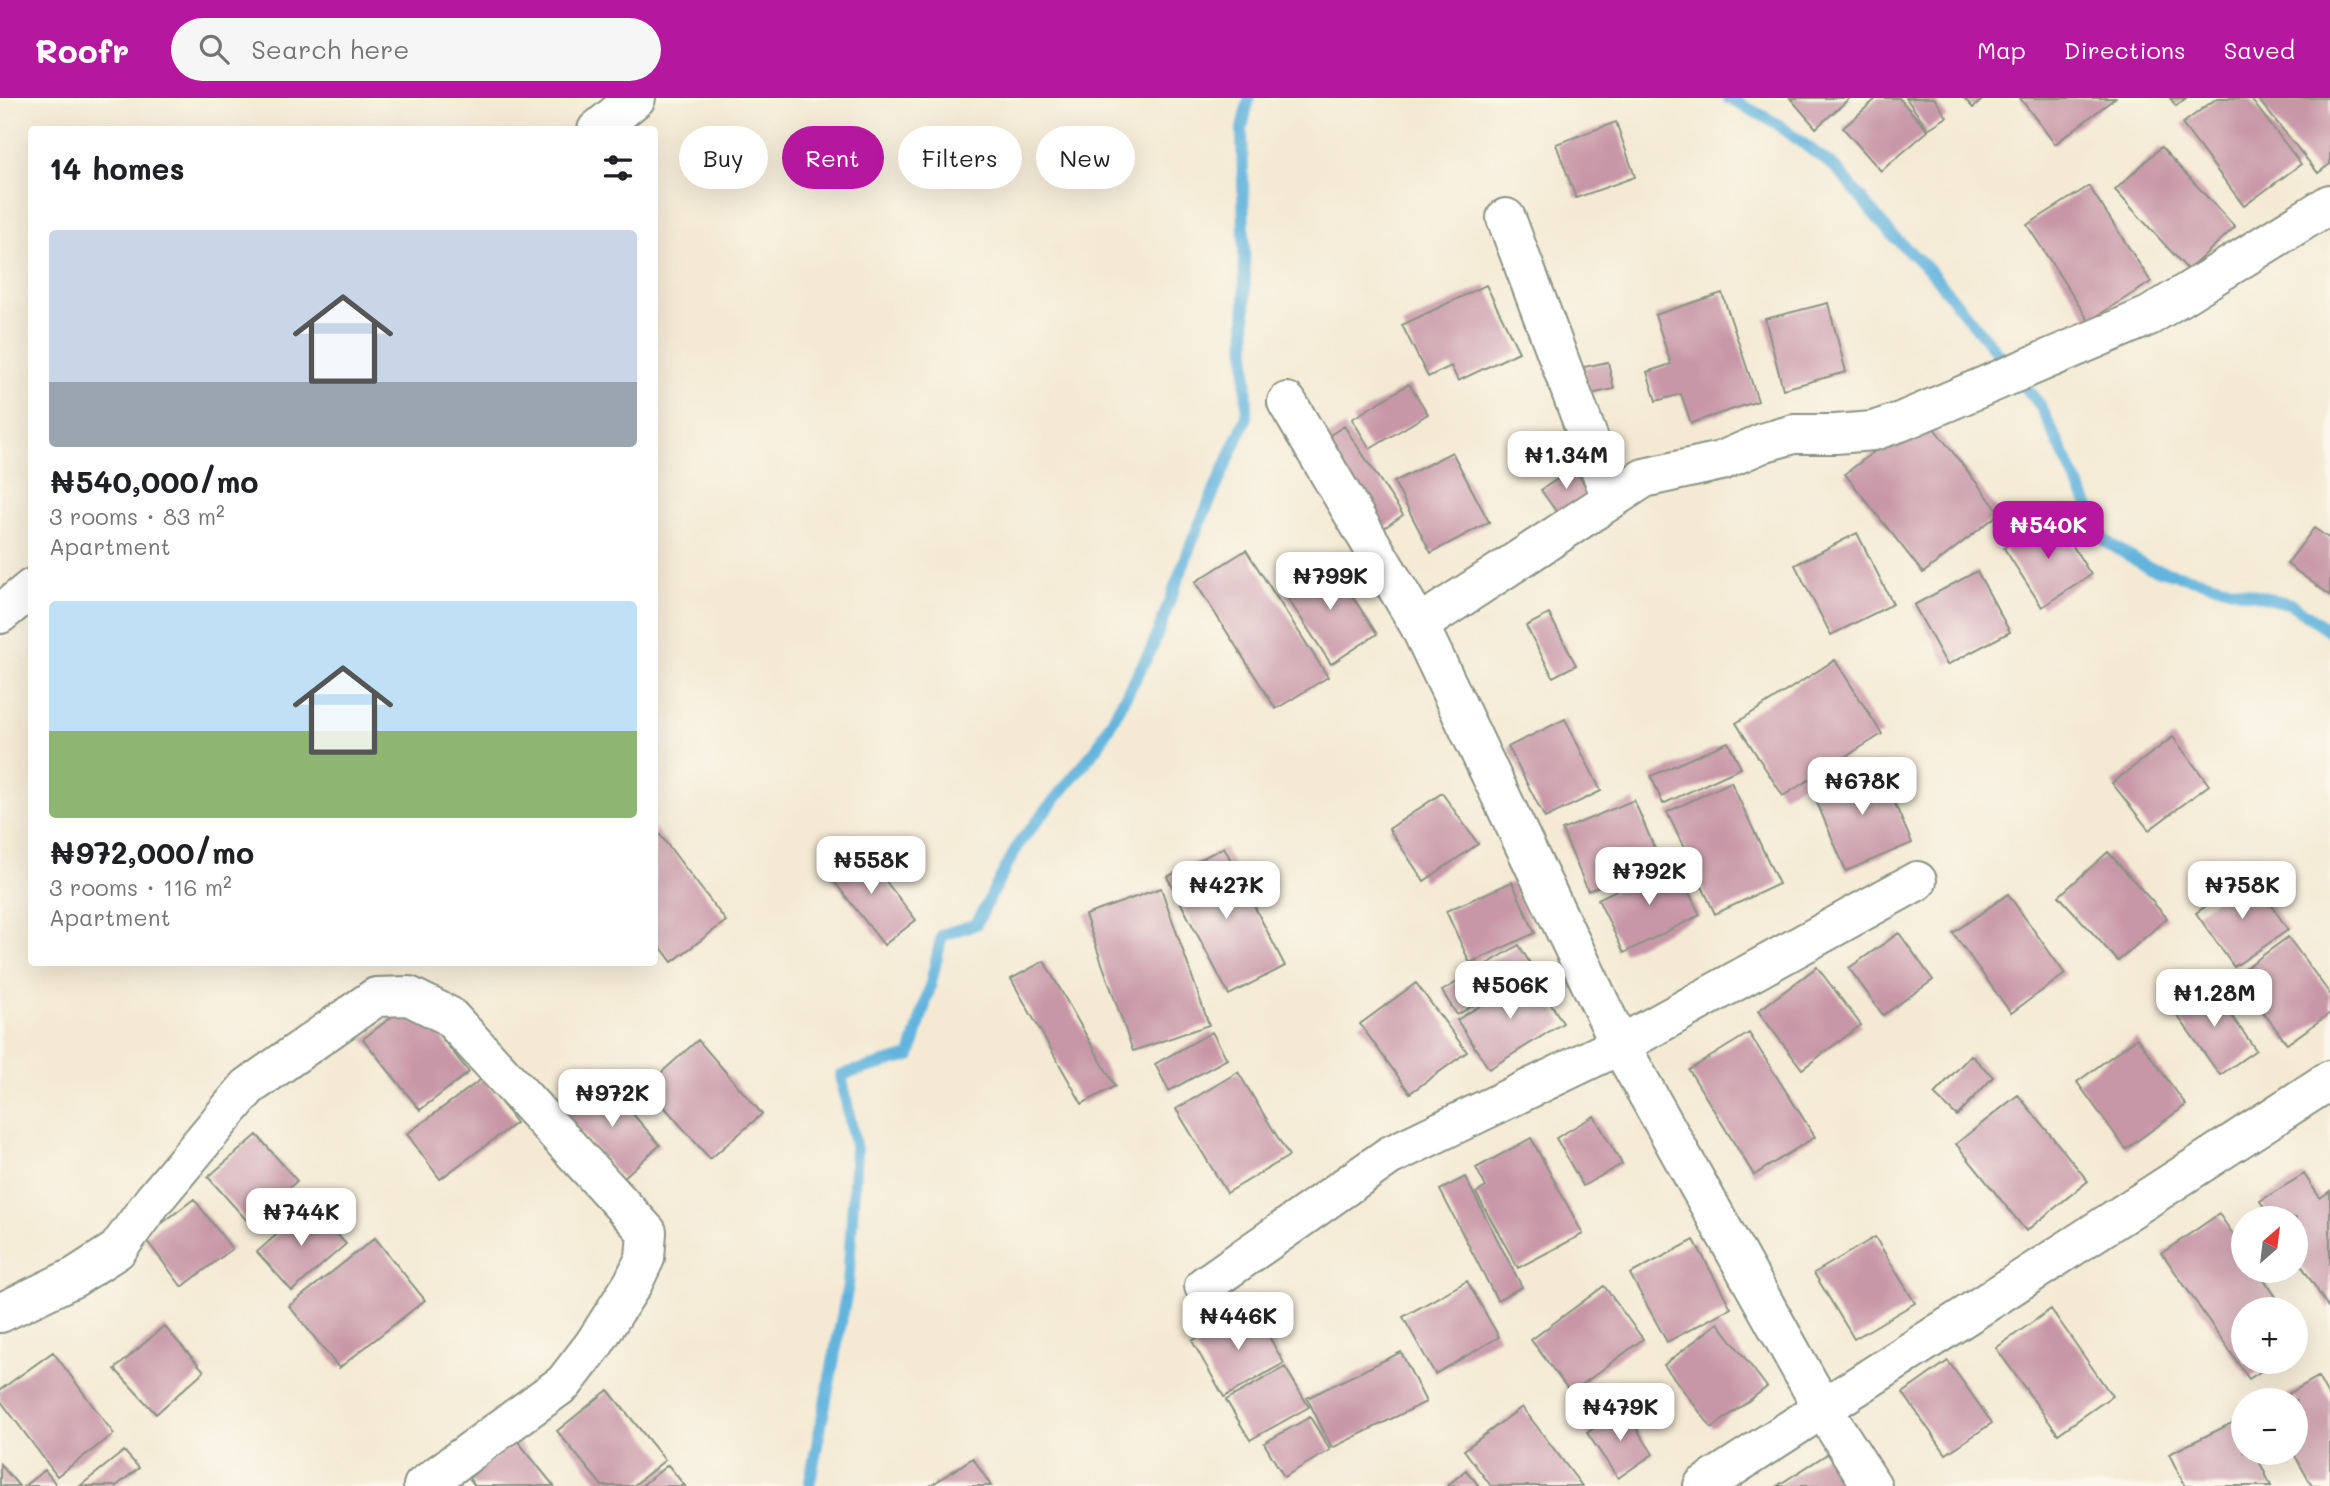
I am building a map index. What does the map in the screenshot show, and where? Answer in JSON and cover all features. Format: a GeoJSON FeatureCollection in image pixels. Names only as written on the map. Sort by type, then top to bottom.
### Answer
{"type":"FeatureCollection","features":[{"type":"Feature","properties":{"kind":"street"},"geometry":{"type":"LineString","coordinates":[[602,126],[636,98]]}},
{"type":"Feature","properties":{"kind":"street"},"geometry":{"type":"LineString","coordinates":[[1419,625],[1644,478],[1721,461],[1765,442],[1794,434],[1873,431],[1900,422],[2150,316],[2330,204]]}},
{"type":"Feature","properties":{"kind":"street"},"geometry":{"type":"LineString","coordinates":[[1506,218],[1611,498]]}},
{"type":"Feature","properties":{"kind":"street"},"geometry":{"type":"LineString","coordinates":[[1287,402],[1419,625],[1620,1045],[1823,1409],[1872,1486]]}},
{"type":"Feature","properties":{"kind":"street"},"geometry":{"type":"LineString","coordinates":[[0,614],[28,591]]}},
{"type":"Feature","properties":{"kind":"street"},"geometry":{"type":"LineString","coordinates":[[1204,1286],[1389,1156],[1620,1045],[1917,881]]}},
{"type":"Feature","properties":{"kind":"street"},"geometry":{"type":"LineString","coordinates":[[0,1313],[75,1277],[117,1250],[152,1202],[247,1087],[376,997],[410,996],[449,1016],[647,1233],[645,1258],[633,1283],[594,1344],[564,1382],[423,1486]]}},
{"type":"Feature","properties":{"kind":"street"},"geometry":{"type":"LineString","coordinates":[[1703,1486],[2330,1080]]}},
{"type":"Feature","properties":{"kind":"building"},"geometry":{"type":"Polygon","coordinates":[[[1790,98],[1850,98],[1816,128],[1790,98]]]}},
{"type":"Feature","properties":{"kind":"building"},"geometry":{"type":"Polygon","coordinates":[[[1877,98],[1899,98],[1928,131],[1881,171],[1843,128],[1877,98]]]}},
{"type":"Feature","properties":{"kind":"building"},"geometry":{"type":"Polygon","coordinates":[[[1906,98],[1934,98],[1947,117],[1928,129],[1906,98]]]}},
{"type":"Feature","properties":{"kind":"building"},"geometry":{"type":"Polygon","coordinates":[[[1964,98],[1984,98],[1973,108],[1964,98]]]}},
{"type":"Feature","properties":{"kind":"building"},"geometry":{"type":"Polygon","coordinates":[[[2020,98],[2115,98],[2055,144],[2020,98]]]}},
{"type":"Feature","properties":{"kind":"building"},"geometry":{"type":"Polygon","coordinates":[[[2170,98],[2186,98],[2176,106],[2170,98]]]}},
{"type":"Feature","properties":{"kind":"building"},"geometry":{"type":"Polygon","coordinates":[[[2217,98],[2250,98],[2301,164],[2244,206],[2182,124],[2217,98]]]}},
{"type":"Feature","properties":{"kind":"building"},"geometry":{"type":"Polygon","coordinates":[[[2257,98],[2330,98],[2330,164],[2318,173],[2257,98]]]}},
{"type":"Feature","properties":{"kind":"building"},"geometry":{"type":"Polygon","coordinates":[[[1616,122],[1635,177],[1576,198],[1556,144],[1616,122]]]}},
{"type":"Feature","properties":{"kind":"building"},"geometry":{"type":"Polygon","coordinates":[[[2161,147],[2235,227],[2188,270],[2115,190],[2161,147]]]}},
{"type":"Feature","properties":{"kind":"building"},"geometry":{"type":"Polygon","coordinates":[[[2089,186],[2151,282],[2089,321],[2027,225],[2089,186]]]}},
{"type":"Feature","properties":{"kind":"building"},"geometry":{"type":"Polygon","coordinates":[[[1486,285],[1519,352],[1458,381],[1451,366],[1428,377],[1402,325],[1486,285]]]}},
{"type":"Feature","properties":{"kind":"building"},"geometry":{"type":"Polygon","coordinates":[[[1722,293],[1758,401],[1691,423],[1681,394],[1656,401],[1647,372],[1671,364],[1655,315],[1722,293]]]}},
{"type":"Feature","properties":{"kind":"building"},"geometry":{"type":"Polygon","coordinates":[[[1828,303],[1846,372],[1783,389],[1765,319],[1828,303]]]}},
{"type":"Feature","properties":{"kind":"building"},"geometry":{"type":"Polygon","coordinates":[[[1608,362],[1614,389],[1590,394],[1584,367],[1608,362]]]}},
{"type":"Feature","properties":{"kind":"building"},"geometry":{"type":"Polygon","coordinates":[[[1409,384],[1428,414],[1370,449],[1352,419],[1409,384]]]}},
{"type":"Feature","properties":{"kind":"building"},"geometry":{"type":"Polygon","coordinates":[[[1923,414],[2000,513],[1923,573],[1845,474],[1923,414]]]}},
{"type":"Feature","properties":{"kind":"building"},"geometry":{"type":"Polygon","coordinates":[[[1344,426],[1403,515],[1375,534],[1316,444],[1344,426]]]}},
{"type":"Feature","properties":{"kind":"building"},"geometry":{"type":"Polygon","coordinates":[[[1452,452],[1489,522],[1431,553],[1394,482],[1452,452]]]}},
{"type":"Feature","properties":{"kind":"building"},"geometry":{"type":"Polygon","coordinates":[[[1574,468],[1590,493],[1558,514],[1541,490],[1574,468]]]}},
{"type":"Feature","properties":{"kind":"building"},"geometry":{"type":"Polygon","coordinates":[[[2054,516],[2091,575],[2042,607],[2004,548],[2054,516]]]}},
{"type":"Feature","properties":{"kind":"building"},"geometry":{"type":"Polygon","coordinates":[[[2314,528],[2330,539],[2330,595],[2287,564],[2314,528]]]}},
{"type":"Feature","properties":{"kind":"building"},"geometry":{"type":"Polygon","coordinates":[[[1857,533],[1893,604],[1831,635],[1795,565],[1857,533]]]}},
{"type":"Feature","properties":{"kind":"building"},"geometry":{"type":"Polygon","coordinates":[[[1246,550],[1328,677],[1276,709],[1195,582],[1246,550]]]}},
{"type":"Feature","properties":{"kind":"building"},"geometry":{"type":"Polygon","coordinates":[[[1329,561],[1377,634],[1331,664],[1283,591],[1329,561]]]}},
{"type":"Feature","properties":{"kind":"building"},"geometry":{"type":"Polygon","coordinates":[[[1977,571],[2010,632],[1947,665],[1914,605],[1977,571]]]}},
{"type":"Feature","properties":{"kind":"building"},"geometry":{"type":"Polygon","coordinates":[[[1549,614],[1576,665],[1553,677],[1526,626],[1549,614]]]}},
{"type":"Feature","properties":{"kind":"building"},"geometry":{"type":"Polygon","coordinates":[[[1835,660],[1882,734],[1783,796],[1736,723],[1835,660]]]}},
{"type":"Feature","properties":{"kind":"building"},"geometry":{"type":"Polygon","coordinates":[[[1565,719],[1601,791],[1545,818],[1508,747],[1565,719]]]}},
{"type":"Feature","properties":{"kind":"building"},"geometry":{"type":"Polygon","coordinates":[[[2173,737],[2209,785],[2149,830],[2112,783],[2173,737]]]}},
{"type":"Feature","properties":{"kind":"building"},"geometry":{"type":"Polygon","coordinates":[[[1728,742],[1741,768],[1663,804],[1651,776],[1728,742]]]}},
{"type":"Feature","properties":{"kind":"building"},"geometry":{"type":"Polygon","coordinates":[[[1877,763],[1912,843],[1846,871],[1812,791],[1877,763]]]}},
{"type":"Feature","properties":{"kind":"building"},"geometry":{"type":"Polygon","coordinates":[[[1731,782],[1779,884],[1715,914],[1667,812],[1731,782]]]}},
{"type":"Feature","properties":{"kind":"building"},"geometry":{"type":"Polygon","coordinates":[[[1442,793],[1478,844],[1424,881],[1389,829],[1442,793]]]}},
{"type":"Feature","properties":{"kind":"building"},"geometry":{"type":"Polygon","coordinates":[[[1634,800],[1660,861],[1588,891],[1562,830],[1634,800]]]}},
{"type":"Feature","properties":{"kind":"building"},"geometry":{"type":"Polygon","coordinates":[[[658,832],[726,921],[672,962],[658,943],[658,832]]]}},
{"type":"Feature","properties":{"kind":"building"},"geometry":{"type":"Polygon","coordinates":[[[859,847],[916,920],[884,945],[826,871],[859,847]]]}},
{"type":"Feature","properties":{"kind":"building"},"geometry":{"type":"Polygon","coordinates":[[[1224,847],[1285,966],[1229,995],[1167,877],[1224,847]]]}},
{"type":"Feature","properties":{"kind":"building"},"geometry":{"type":"Polygon","coordinates":[[[2108,852],[2167,918],[2118,961],[2059,896],[2108,852]]]}},
{"type":"Feature","properties":{"kind":"building"},"geometry":{"type":"Polygon","coordinates":[[[1674,862],[1700,915],[1624,953],[1598,899],[1674,862]]]}},
{"type":"Feature","properties":{"kind":"building"},"geometry":{"type":"Polygon","coordinates":[[[2251,875],[2288,930],[2234,967],[2196,913],[2251,875]]]}},
{"type":"Feature","properties":{"kind":"building"},"geometry":{"type":"Polygon","coordinates":[[[1512,882],[1535,933],[1470,963],[1446,911],[1512,882]]]}},
{"type":"Feature","properties":{"kind":"building"},"geometry":{"type":"Polygon","coordinates":[[[1161,888],[1209,1025],[1133,1051],[1085,915],[1161,888]]]}},
{"type":"Feature","properties":{"kind":"building"},"geometry":{"type":"Polygon","coordinates":[[[2008,894],[2065,974],[2011,1013],[1953,933],[2008,894]]]}},
{"type":"Feature","properties":{"kind":"building"},"geometry":{"type":"Polygon","coordinates":[[[1899,933],[1933,980],[1883,1015],[1849,968],[1899,933]]]}},
{"type":"Feature","properties":{"kind":"building"},"geometry":{"type":"Polygon","coordinates":[[[2288,937],[2330,994],[2330,1013],[2287,1044],[2236,975],[2288,937]]]}},
{"type":"Feature","properties":{"kind":"building"},"geometry":{"type":"Polygon","coordinates":[[[1519,945],[1534,970],[1457,1015],[1442,991],[1519,945]]]}},
{"type":"Feature","properties":{"kind":"building"},"geometry":{"type":"Polygon","coordinates":[[[1044,961],[1115,1086],[1082,1104],[1011,979],[1044,961]]]}},
{"type":"Feature","properties":{"kind":"building"},"geometry":{"type":"Polygon","coordinates":[[[1817,967],[1861,1025],[1802,1069],[1758,1011],[1817,967]]]}},
{"type":"Feature","properties":{"kind":"building"},"geometry":{"type":"Polygon","coordinates":[[[1532,974],[1563,1023],[1489,1069],[1457,1020],[1532,974]]]}},
{"type":"Feature","properties":{"kind":"building"},"geometry":{"type":"Polygon","coordinates":[[[1416,983],[1467,1052],[1410,1093],[1360,1024],[1416,983]]]}},
{"type":"Feature","properties":{"kind":"building"},"geometry":{"type":"Polygon","coordinates":[[[2208,983],[2256,1050],[2220,1075],[2172,1008],[2208,983]]]}},
{"type":"Feature","properties":{"kind":"building"},"geometry":{"type":"Polygon","coordinates":[[[412,1001],[469,1072],[420,1110],[363,1039],[412,1001]]]}},
{"type":"Feature","properties":{"kind":"building"},"geometry":{"type":"Polygon","coordinates":[[[1212,1032],[1227,1059],[1169,1091],[1155,1064],[1212,1032]]]}},
{"type":"Feature","properties":{"kind":"building"},"geometry":{"type":"Polygon","coordinates":[[[1749,1033],[1815,1137],[1754,1175],[1689,1070],[1749,1033]]]}},
{"type":"Feature","properties":{"kind":"building"},"geometry":{"type":"Polygon","coordinates":[[[2137,1038],[2186,1105],[2126,1149],[2077,1082],[2137,1038]]]}},
{"type":"Feature","properties":{"kind":"building"},"geometry":{"type":"Polygon","coordinates":[[[698,1040],[762,1114],[710,1159],[646,1086],[698,1040]]]}},
{"type":"Feature","properties":{"kind":"building"},"geometry":{"type":"Polygon","coordinates":[[[1971,1055],[1993,1077],[1957,1116],[1934,1094],[1971,1055]]]}},
{"type":"Feature","properties":{"kind":"building"},"geometry":{"type":"Polygon","coordinates":[[[1238,1072],[1289,1156],[1227,1193],[1176,1109],[1238,1072]]]}},
{"type":"Feature","properties":{"kind":"building"},"geometry":{"type":"Polygon","coordinates":[[[483,1078],[516,1123],[440,1179],[407,1134],[483,1078]]]}},
{"type":"Feature","properties":{"kind":"building"},"geometry":{"type":"Polygon","coordinates":[[[601,1078],[660,1145],[622,1179],[563,1112],[601,1078]]]}},
{"type":"Feature","properties":{"kind":"building"},"geometry":{"type":"Polygon","coordinates":[[[2018,1095],[2088,1181],[2026,1231],[1956,1144],[2018,1095]]]}},
{"type":"Feature","properties":{"kind":"building"},"geometry":{"type":"Polygon","coordinates":[[[1594,1116],[1622,1164],[1583,1186],[1556,1138],[1594,1116]]]}},
{"type":"Feature","properties":{"kind":"building"},"geometry":{"type":"Polygon","coordinates":[[[257,1135],[297,1181],[249,1223],[208,1177],[257,1135]]]}},
{"type":"Feature","properties":{"kind":"building"},"geometry":{"type":"Polygon","coordinates":[[[1531,1138],[1583,1234],[1518,1268],[1476,1193],[1486,1187],[1476,1168],[1531,1138]]]}},
{"type":"Feature","properties":{"kind":"building"},"geometry":{"type":"Polygon","coordinates":[[[2304,1174],[2320,1198],[2330,1191],[2330,1310],[2308,1276],[2308,1206],[2263,1206],[2260,1201],[2304,1174]]]}},
{"type":"Feature","properties":{"kind":"building"},"geometry":{"type":"Polygon","coordinates":[[[1465,1177],[1522,1287],[1497,1300],[1440,1190],[1465,1177]]]}},
{"type":"Feature","properties":{"kind":"building"},"geometry":{"type":"Polygon","coordinates":[[[194,1199],[232,1249],[182,1287],[144,1237],[194,1199]]]}},
{"type":"Feature","properties":{"kind":"building"},"geometry":{"type":"Polygon","coordinates":[[[310,1205],[346,1244],[292,1291],[257,1252],[310,1205]]]}},
{"type":"Feature","properties":{"kind":"building"},"geometry":{"type":"Polygon","coordinates":[[[2219,1214],[2231,1231],[2231,1283],[2267,1283],[2276,1297],[2231,1297],[2231,1353],[2162,1253],[2219,1214]]]}},
{"type":"Feature","properties":{"kind":"building"},"geometry":{"type":"Polygon","coordinates":[[[1875,1237],[1915,1303],[1854,1339],[1814,1273],[1875,1237]]]}},
{"type":"Feature","properties":{"kind":"building"},"geometry":{"type":"Polygon","coordinates":[[[375,1238],[425,1300],[339,1368],[289,1306],[375,1238]]]}},
{"type":"Feature","properties":{"kind":"building"},"geometry":{"type":"Polygon","coordinates":[[[1694,1240],[1731,1308],[1667,1342],[1630,1274],[1694,1240]]]}},
{"type":"Feature","properties":{"kind":"building"},"geometry":{"type":"Polygon","coordinates":[[[1467,1281],[1499,1337],[1435,1374],[1403,1317],[1467,1281]]]}},
{"type":"Feature","properties":{"kind":"building"},"geometry":{"type":"Polygon","coordinates":[[[1604,1286],[1643,1339],[1571,1393],[1531,1340],[1604,1286]]]}},
{"type":"Feature","properties":{"kind":"building"},"geometry":{"type":"Polygon","coordinates":[[[1252,1307],[1284,1363],[1224,1397],[1192,1341],[1252,1307]]]}},
{"type":"Feature","properties":{"kind":"building"},"geometry":{"type":"Polygon","coordinates":[[[2051,1309],[2112,1396],[2058,1434],[1996,1348],[2051,1309]]]}},
{"type":"Feature","properties":{"kind":"building"},"geometry":{"type":"Polygon","coordinates":[[[1718,1323],[1767,1387],[1712,1428],[1664,1365],[1718,1323]]]}},
{"type":"Feature","properties":{"kind":"building"},"geometry":{"type":"Polygon","coordinates":[[[164,1326],[204,1371],[156,1414],[115,1369],[164,1326]]]}},
{"type":"Feature","properties":{"kind":"building"},"geometry":{"type":"Polygon","coordinates":[[[53,1352],[114,1434],[57,1476],[0,1400],[0,1390],[53,1352]]]}},
{"type":"Feature","properties":{"kind":"building"},"geometry":{"type":"Polygon","coordinates":[[[1401,1352],[1426,1402],[1332,1448],[1307,1398],[1401,1352]]]}},
{"type":"Feature","properties":{"kind":"building"},"geometry":{"type":"Polygon","coordinates":[[[1948,1361],[1992,1423],[1946,1454],[1903,1393],[1948,1361]]]}},
{"type":"Feature","properties":{"kind":"building"},"geometry":{"type":"Polygon","coordinates":[[[1285,1367],[1309,1407],[1250,1440],[1226,1400],[1285,1367]]]}},
{"type":"Feature","properties":{"kind":"building"},"geometry":{"type":"Polygon","coordinates":[[[2318,1377],[2330,1399],[2330,1486],[2312,1486],[2300,1465],[2308,1465],[2308,1388],[2299,1388],[2318,1377]]]}},
{"type":"Feature","properties":{"kind":"building"},"geometry":{"type":"Polygon","coordinates":[[[608,1390],[665,1460],[633,1486],[602,1486],[557,1431],[608,1390]]]}},
{"type":"Feature","properties":{"kind":"building"},"geometry":{"type":"Polygon","coordinates":[[[1522,1407],[1582,1486],[1491,1486],[1464,1450],[1522,1407]]]}},
{"type":"Feature","properties":{"kind":"building"},"geometry":{"type":"Polygon","coordinates":[[[1623,1408],[1653,1454],[1618,1478],[1587,1433],[1623,1408]]]}},
{"type":"Feature","properties":{"kind":"building"},"geometry":{"type":"Polygon","coordinates":[[[1310,1417],[1330,1450],[1284,1477],[1264,1443],[1310,1417]]]}},
{"type":"Feature","properties":{"kind":"building"},"geometry":{"type":"Polygon","coordinates":[[[2231,1423],[2231,1465],[2261,1465],[2271,1486],[2185,1486],[2169,1454],[2231,1423]]]}},
{"type":"Feature","properties":{"kind":"building"},"geometry":{"type":"Polygon","coordinates":[[[516,1439],[554,1486],[475,1486],[469,1478],[516,1439]]]}},
{"type":"Feature","properties":{"kind":"building"},"geometry":{"type":"Polygon","coordinates":[[[124,1451],[139,1468],[116,1486],[80,1486],[124,1451]]]}},
{"type":"Feature","properties":{"kind":"building"},"geometry":{"type":"Polygon","coordinates":[[[1829,1453],[1849,1486],[1777,1486],[1829,1453]]]}},
{"type":"Feature","properties":{"kind":"building"},"geometry":{"type":"Polygon","coordinates":[[[973,1458],[991,1486],[930,1486],[973,1458]]]}},
{"type":"Feature","properties":{"kind":"building"},"geometry":{"type":"Polygon","coordinates":[[[0,1464],[19,1486],[0,1486],[0,1464]]]}},
{"type":"Feature","properties":{"kind":"building"},"geometry":{"type":"Polygon","coordinates":[[[668,1465],[685,1486],[641,1486],[668,1465]]]}},
{"type":"Feature","properties":{"kind":"building"},"geometry":{"type":"Polygon","coordinates":[[[45,1470],[57,1486],[24,1486],[45,1470]]]}},
{"type":"Feature","properties":{"kind":"building"},"geometry":{"type":"Polygon","coordinates":[[[1466,1470],[1479,1486],[1447,1486],[1466,1470]]]}},
{"type":"Feature","properties":{"kind":"waterway"},"geometry":{"type":"LineString","coordinates":[[809,1486],[848,1286],[856,1150],[841,1075],[910,1056],[942,935],[976,924],[1019,843],[1097,748],[1152,648],[1193,539],[1247,417],[1242,128],[1249,98]]}},
{"type":"Feature","properties":{"kind":"waterway"},"geometry":{"type":"LineString","coordinates":[[1728,98],[1776,123],[1837,169],[1889,232],[1931,272],[2040,405],[2105,541],[2147,567],[2291,604],[2330,631]]}}]}
